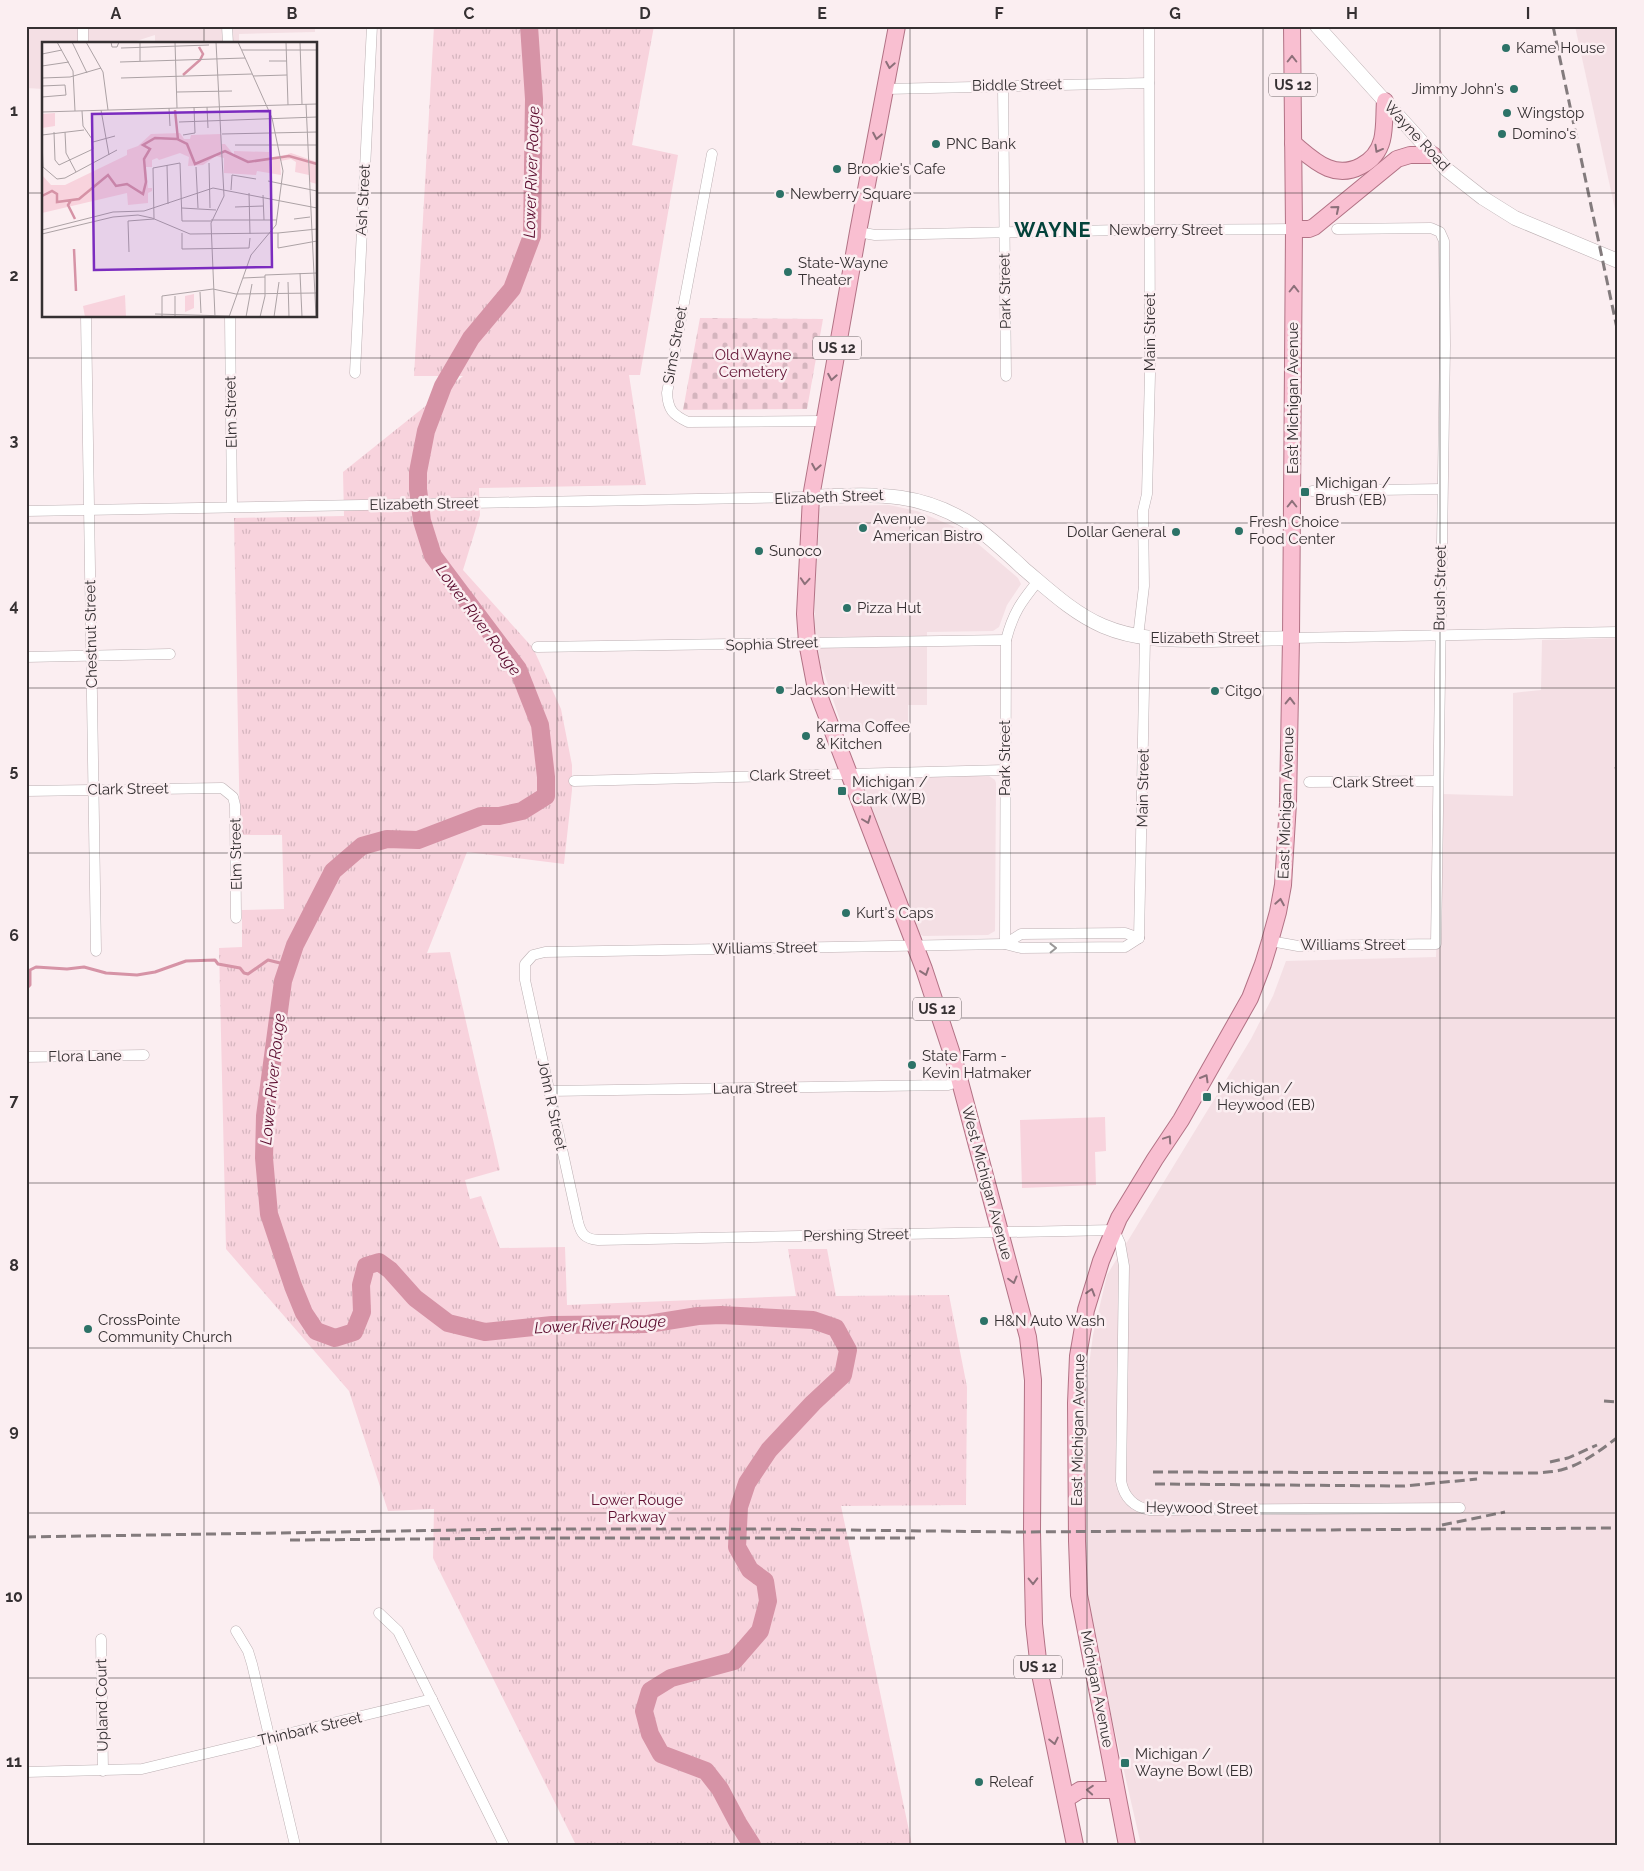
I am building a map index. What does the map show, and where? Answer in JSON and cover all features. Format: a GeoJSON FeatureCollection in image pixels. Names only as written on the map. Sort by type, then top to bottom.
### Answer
{"type":"FeatureCollection","features":[{"type":"Feature","properties":{"kind":"main road","name":"West Michigan Avenue"},"geometry":{"type":"LineString","coordinates":[[897,26],[811,497],[804,599],[807,642],[815,684],[915,946],[960,1081],[1028,1337],[1033,1380],[1032,1532],[1034,1624],[1037,1657],[1066,1799]]}},
{"type":"Feature","properties":{"kind":"main road","name":"East Michigan Avenue"},"geometry":{"type":"LineString","coordinates":[[1077,1531],[1076,1403],[1078,1356],[1086,1310],[1101,1261],[1114,1230],[1129,1202],[1181,1120],[1239,1020],[1257,981],[1278,912],[1285,862],[1291,638],[1294,229],[1292,26]]}},
{"type":"Feature","properties":{"kind":"main road"},"geometry":{"type":"LineString","coordinates":[[1293,143],[1328,168],[1344,171],[1358,167],[1372,158],[1381,144],[1384,133],[1385,101]]}},
{"type":"Feature","properties":{"kind":"main road"},"geometry":{"type":"LineString","coordinates":[[1294,229],[1314,227],[1397,159],[1410,155],[1434,155]]}},
{"type":"Feature","properties":{"kind":"main road","name":"Michigan Avenue"},"geometry":{"type":"LineString","coordinates":[[1077,1531],[1079,1595],[1127,1845]]}},
{"type":"Feature","properties":{"kind":"main road"},"geometry":{"type":"LineString","coordinates":[[1066,1799],[1080,1790],[1116,1790]]}},
{"type":"Feature","properties":{"kind":"main road","name":"US 12"},"geometry":{"type":"LineString","coordinates":[[1066,1799],[1075,1845]]}},
{"type":"Feature","properties":{"kind":"street"},"geometry":{"type":"LineString","coordinates":[[83,26],[83,42]]}},
{"type":"Feature","properties":{"kind":"street"},"geometry":{"type":"LineString","coordinates":[[227,26],[228,42]]}},
{"type":"Feature","properties":{"kind":"street","name":"Ash Street"},"geometry":{"type":"LineString","coordinates":[[355,373],[372,26]]}},
{"type":"Feature","properties":{"kind":"street","name":"Main Street"},"geometry":{"type":"LineString","coordinates":[[1139,938],[1144,586],[1143,511],[1147,494],[1150,374],[1148,26]]}},
{"type":"Feature","properties":{"kind":"street","name":"Wayne Road"},"geometry":{"type":"LineString","coordinates":[[1317,26],[1446,169],[1501,210],[1522,221],[1618,261]]}},
{"type":"Feature","properties":{"kind":"street","name":"Biddle Street"},"geometry":{"type":"LineString","coordinates":[[886,89],[1149,83]]}},
{"type":"Feature","properties":{"kind":"street","name":"Park Street"},"geometry":{"type":"LineString","coordinates":[[1003,86],[1006,376]]}},
{"type":"Feature","properties":{"kind":"street","name":"Sims Street"},"geometry":{"type":"LineString","coordinates":[[712,154],[670,374],[667,392],[668,403],[673,414],[688,422],[825,421]]}},
{"type":"Feature","properties":{"kind":"street","name":"Brush Street"},"geometry":{"type":"LineString","coordinates":[[1337,229],[1431,228],[1440,232],[1444,241],[1445,345],[1439,635],[1436,944]]}},
{"type":"Feature","properties":{"kind":"street","name":"Newberry Street"},"geometry":{"type":"LineString","coordinates":[[858,232],[875,235],[1294,229]]}},
{"type":"Feature","properties":{"kind":"street","name":"Chestnut Street"},"geometry":{"type":"LineString","coordinates":[[86,318],[96,951]]}},
{"type":"Feature","properties":{"kind":"street","name":"Elm Street"},"geometry":{"type":"LineString","coordinates":[[230,318],[232,507]]}},
{"type":"Feature","properties":{"kind":"street"},"geometry":{"type":"LineString","coordinates":[[1312,491],[1442,489]]}},
{"type":"Feature","properties":{"kind":"street","name":"Elizabeth Street"},"geometry":{"type":"LineString","coordinates":[[26,511],[884,495],[910,498],[935,506],[959,517],[978,529],[1068,607],[1105,627],[1142,638],[1167,640],[1618,632]]}},
{"type":"Feature","properties":{"kind":"street","name":"Park Street"},"geometry":{"type":"LineString","coordinates":[[1006,944],[1006,640],[1010,624],[1019,605],[1038,581]]}},
{"type":"Feature","properties":{"kind":"street","name":"Sophia Street"},"geometry":{"type":"LineString","coordinates":[[537,647],[1006,640]]}},
{"type":"Feature","properties":{"kind":"street"},"geometry":{"type":"LineString","coordinates":[[26,657],[170,654]]}},
{"type":"Feature","properties":{"kind":"street","name":"Clark Street"},"geometry":{"type":"LineString","coordinates":[[574,781],[1006,770]]}},
{"type":"Feature","properties":{"kind":"street","name":"Clark Street"},"geometry":{"type":"LineString","coordinates":[[1308,782],[1438,781]]}},
{"type":"Feature","properties":{"kind":"street","name":"Clark Street"},"geometry":{"type":"LineString","coordinates":[[26,791],[215,786],[228,792]]}},
{"type":"Feature","properties":{"kind":"street","name":"Elm Street"},"geometry":{"type":"LineString","coordinates":[[228,792],[233,797],[235,805],[236,918]]}},
{"type":"Feature","properties":{"kind":"street","name":"Williams Street"},"geometry":{"type":"LineString","coordinates":[[528,960],[533,955],[545,952],[1006,944],[1016,935],[1021,934],[1125,933],[1139,938]]}},
{"type":"Feature","properties":{"kind":"street","name":"Williams Street"},"geometry":{"type":"LineString","coordinates":[[1270,941],[1298,946],[1436,944]]}},
{"type":"Feature","properties":{"kind":"street","name":"John R Street"},"geometry":{"type":"LineString","coordinates":[[528,960],[524,970],[525,980],[580,1228],[586,1238],[598,1240]]}},
{"type":"Feature","properties":{"kind":"street","name":"Flora Lane"},"geometry":{"type":"LineString","coordinates":[[26,1057],[144,1055]]}},
{"type":"Feature","properties":{"kind":"street","name":"Laura Street"},"geometry":{"type":"LineString","coordinates":[[549,1090],[948,1085],[960,1081]]}},
{"type":"Feature","properties":{"kind":"street","name":"Pershing Street"},"geometry":{"type":"LineString","coordinates":[[598,1240],[1114,1230]]}},
{"type":"Feature","properties":{"kind":"street","name":"Heywood Street"},"geometry":{"type":"LineString","coordinates":[[1114,1230],[1120,1243],[1124,1266],[1120,1481],[1124,1494],[1129,1500],[1141,1509],[1150,1510],[1460,1508]]}},
{"type":"Feature","properties":{"kind":"street"},"geometry":{"type":"LineString","coordinates":[[379,1613],[398,1631],[504,1845]]}},
{"type":"Feature","properties":{"kind":"street"},"geometry":{"type":"LineString","coordinates":[[236,1631],[248,1651],[295,1845]]}},
{"type":"Feature","properties":{"kind":"street","name":"Upland Court"},"geometry":{"type":"LineString","coordinates":[[100,1639],[103,1771]]}},
{"type":"Feature","properties":{"kind":"street","name":"Thinbark Street"},"geometry":{"type":"LineString","coordinates":[[26,1772],[142,1769],[432,1699]]}},
{"type":"Feature","properties":{"kind":"shaded area"},"geometry":{"type":"Polygon","coordinates":[[[26,26],[315,26],[315,32],[239,34],[239,42],[155,42],[155,35],[133,42],[42,42],[42,89],[26,88],[26,26]]]}},
{"type":"Feature","properties":{"kind":"shaded area"},"geometry":{"type":"Polygon","coordinates":[[[1575,26],[1618,26],[1618,223],[1575,26]]]}},
{"type":"Feature","properties":{"kind":"shaded area"},"geometry":{"type":"Polygon","coordinates":[[[889,505],[917,511],[955,527],[970,537],[1018,578],[1021,584],[1007,605],[999,627],[993,631],[927,632],[927,705],[908,705],[908,730],[844,732],[823,670],[818,664],[813,628],[819,528],[818,509],[824,506],[889,505]]]}},
{"type":"Feature","properties":{"kind":"shaded area"},"geometry":{"type":"Polygon","coordinates":[[[1618,638],[1618,1845],[1141,1845],[1098,1658],[1087,1596],[1084,1563],[1086,1400],[1093,1335],[1107,1275],[1251,1039],[1273,996],[1286,961],[1436,957],[1442,794],[1513,796],[1513,693],[1541,690],[1542,640],[1618,638]]]}},
{"type":"Feature","properties":{"kind":"shaded area"},"geometry":{"type":"Polygon","coordinates":[[[989,776],[996,783],[995,931],[988,935],[923,936],[918,933],[865,793],[865,785],[874,778],[989,776]]]}},
{"type":"Feature","properties":{"kind":"green space","name":"Lower Rouge Parkway"},"geometry":{"type":"Polygon","coordinates":[[[434,26],[654,26],[632,145],[678,155],[640,375],[629,375],[646,485],[479,488],[480,515],[463,570],[533,648],[561,709],[572,765],[572,790],[564,864],[467,852],[427,953],[450,952],[500,1170],[465,1180],[470,1199],[481,1196],[500,1248],[565,1247],[567,1305],[796,1296],[788,1249],[827,1249],[836,1296],[949,1295],[967,1387],[966,1505],[841,1506],[912,1845],[576,1845],[433,1558],[434,1509],[388,1511],[349,1391],[226,1249],[219,948],[242,947],[242,910],[284,909],[282,835],[240,835],[234,518],[344,516],[343,472],[463,376],[414,376],[434,26]]]}},
{"type":"Feature","properties":{"kind":"green space","name":"Old Wayne Cemetery"},"geometry":{"type":"Polygon","coordinates":[[[700,318],[823,319],[807,409],[683,410],[700,318]]]}},
{"type":"Feature","properties":{"kind":"green space"},"geometry":{"type":"Polygon","coordinates":[[[1105,1117],[1106,1151],[1095,1152],[1096,1185],[1022,1188],[1020,1120],[1105,1117]]]}},
{"type":"Feature","properties":{"kind":"waterway","name":"Lower River Rouge"},"geometry":{"type":"LineString","coordinates":[[529,26],[534,99],[532,236],[512,289],[471,338],[443,386],[426,431],[418,472],[418,489],[422,521],[433,556],[518,669],[540,725],[546,777],[546,796],[522,811],[499,816],[481,816],[418,840],[387,839],[362,846],[333,871],[295,945],[283,981],[265,1116],[264,1158],[269,1214],[304,1313],[316,1331],[335,1338],[354,1332],[362,1312],[361,1285],[366,1266],[379,1262],[390,1270],[415,1298],[448,1323],[485,1332],[552,1325],[648,1324],[698,1316],[721,1315],[813,1320],[836,1328],[848,1350],[843,1375],[813,1403],[769,1450],[747,1483],[739,1507],[737,1547],[750,1570],[765,1581],[768,1601],[760,1631],[734,1661],[671,1678],[650,1691],[644,1711],[650,1734],[661,1754],[706,1771],[720,1789],[752,1845]]}},
{"type":"Feature","properties":{"kind":"waterway"},"geometry":{"type":"LineString","coordinates":[[26,989],[30,985],[30,970],[36,967],[67,969],[84,967],[106,973],[137,975],[155,972],[186,961],[215,960],[218,964],[240,968],[244,973],[248,974],[268,960],[288,965]]}},
{"type":"Feature","properties":{"kind":"railway"},"geometry":{"type":"LineString","coordinates":[[1553,26],[1618,333]]}},
{"type":"Feature","properties":{"kind":"railway"},"geometry":{"type":"LineString","coordinates":[[1616,767],[1618,777]]}},
{"type":"Feature","properties":{"kind":"railway"},"geometry":{"type":"LineString","coordinates":[[1604,1401],[1618,1402]]}},
{"type":"Feature","properties":{"kind":"railway"},"geometry":{"type":"LineString","coordinates":[[1153,1472],[1537,1473],[1558,1471],[1576,1465],[1618,1437]]}},
{"type":"Feature","properties":{"kind":"railway"},"geometry":{"type":"LineString","coordinates":[[1550,1462],[1568,1458],[1597,1445]]}},
{"type":"Feature","properties":{"kind":"railway"},"geometry":{"type":"LineString","coordinates":[[1155,1484],[1404,1486],[1477,1479]]}},
{"type":"Feature","properties":{"kind":"railway"},"geometry":{"type":"LineString","coordinates":[[1442,1525],[1505,1512]]}},
{"type":"Feature","properties":{"kind":"railway"},"geometry":{"type":"LineString","coordinates":[[26,1537],[522,1529],[1016,1532],[1618,1528]]}},
{"type":"Feature","properties":{"kind":"railway"},"geometry":{"type":"LineString","coordinates":[[290,1540],[920,1538]]}},
{"type":"Feature","properties":{"kind":"place","name":"Kame House"},"geometry":{"type":"Point","coordinates":[1506,48]}},
{"type":"Feature","properties":{"kind":"place","name":"Jimmy John's"},"geometry":{"type":"Point","coordinates":[1514,89]}},
{"type":"Feature","properties":{"kind":"place","name":"Wingstop"},"geometry":{"type":"Point","coordinates":[1507,113]}},
{"type":"Feature","properties":{"kind":"place","name":"Domino's"},"geometry":{"type":"Point","coordinates":[1502,134]}},
{"type":"Feature","properties":{"kind":"place","name":"PNC Bank"},"geometry":{"type":"Point","coordinates":[936,144]}},
{"type":"Feature","properties":{"kind":"place","name":"Brookie's Cafe"},"geometry":{"type":"Point","coordinates":[837,169]}},
{"type":"Feature","properties":{"kind":"place","name":"Newberry Square"},"geometry":{"type":"Point","coordinates":[780,194]}},
{"type":"Feature","properties":{"kind":"place","name":"State-Wayne Theater"},"geometry":{"type":"Point","coordinates":[788,272]}},
{"type":"Feature","properties":{"kind":"place","name":"Michigan / Brush (EB)"},"geometry":{"type":"Point","coordinates":[1305,492]}},
{"type":"Feature","properties":{"kind":"place","name":"Avenue American Bistro"},"geometry":{"type":"Point","coordinates":[863,528]}},
{"type":"Feature","properties":{"kind":"place","name":"Fresh Choice Food Center"},"geometry":{"type":"Point","coordinates":[1239,531]}},
{"type":"Feature","properties":{"kind":"place","name":"Dollar General"},"geometry":{"type":"Point","coordinates":[1176,532]}},
{"type":"Feature","properties":{"kind":"place","name":"Sunoco"},"geometry":{"type":"Point","coordinates":[759,551]}},
{"type":"Feature","properties":{"kind":"place","name":"Pizza Hut"},"geometry":{"type":"Point","coordinates":[847,608]}},
{"type":"Feature","properties":{"kind":"place","name":"Jackson Hewitt"},"geometry":{"type":"Point","coordinates":[780,690]}},
{"type":"Feature","properties":{"kind":"place","name":"Citgo"},"geometry":{"type":"Point","coordinates":[1215,691]}},
{"type":"Feature","properties":{"kind":"place","name":"Karma Coffee & Kitchen"},"geometry":{"type":"Point","coordinates":[806,736]}},
{"type":"Feature","properties":{"kind":"place","name":"Michigan / Clark (WB)"},"geometry":{"type":"Point","coordinates":[842,791]}},
{"type":"Feature","properties":{"kind":"place","name":"Kurt's Caps"},"geometry":{"type":"Point","coordinates":[846,913]}},
{"type":"Feature","properties":{"kind":"place","name":"State Farm - Kevin Hatmaker"},"geometry":{"type":"Point","coordinates":[912,1065]}},
{"type":"Feature","properties":{"kind":"place","name":"Michigan / Heywood (EB)"},"geometry":{"type":"Point","coordinates":[1207,1097]}},
{"type":"Feature","properties":{"kind":"place","name":"H&N Auto Wash"},"geometry":{"type":"Point","coordinates":[984,1321]}},
{"type":"Feature","properties":{"kind":"place","name":"CrossPointe Community Church"},"geometry":{"type":"Point","coordinates":[88,1329]}},
{"type":"Feature","properties":{"kind":"place","name":"Michigan / Wayne Bowl (EB)"},"geometry":{"type":"Point","coordinates":[1125,1763]}},
{"type":"Feature","properties":{"kind":"place","name":"Releaf"},"geometry":{"type":"Point","coordinates":[979,1782]}},
{"type":"Feature","properties":{"kind":"district","name":"WAYNE"},"geometry":{"type":"Point","coordinates":[1053,230]}}]}
